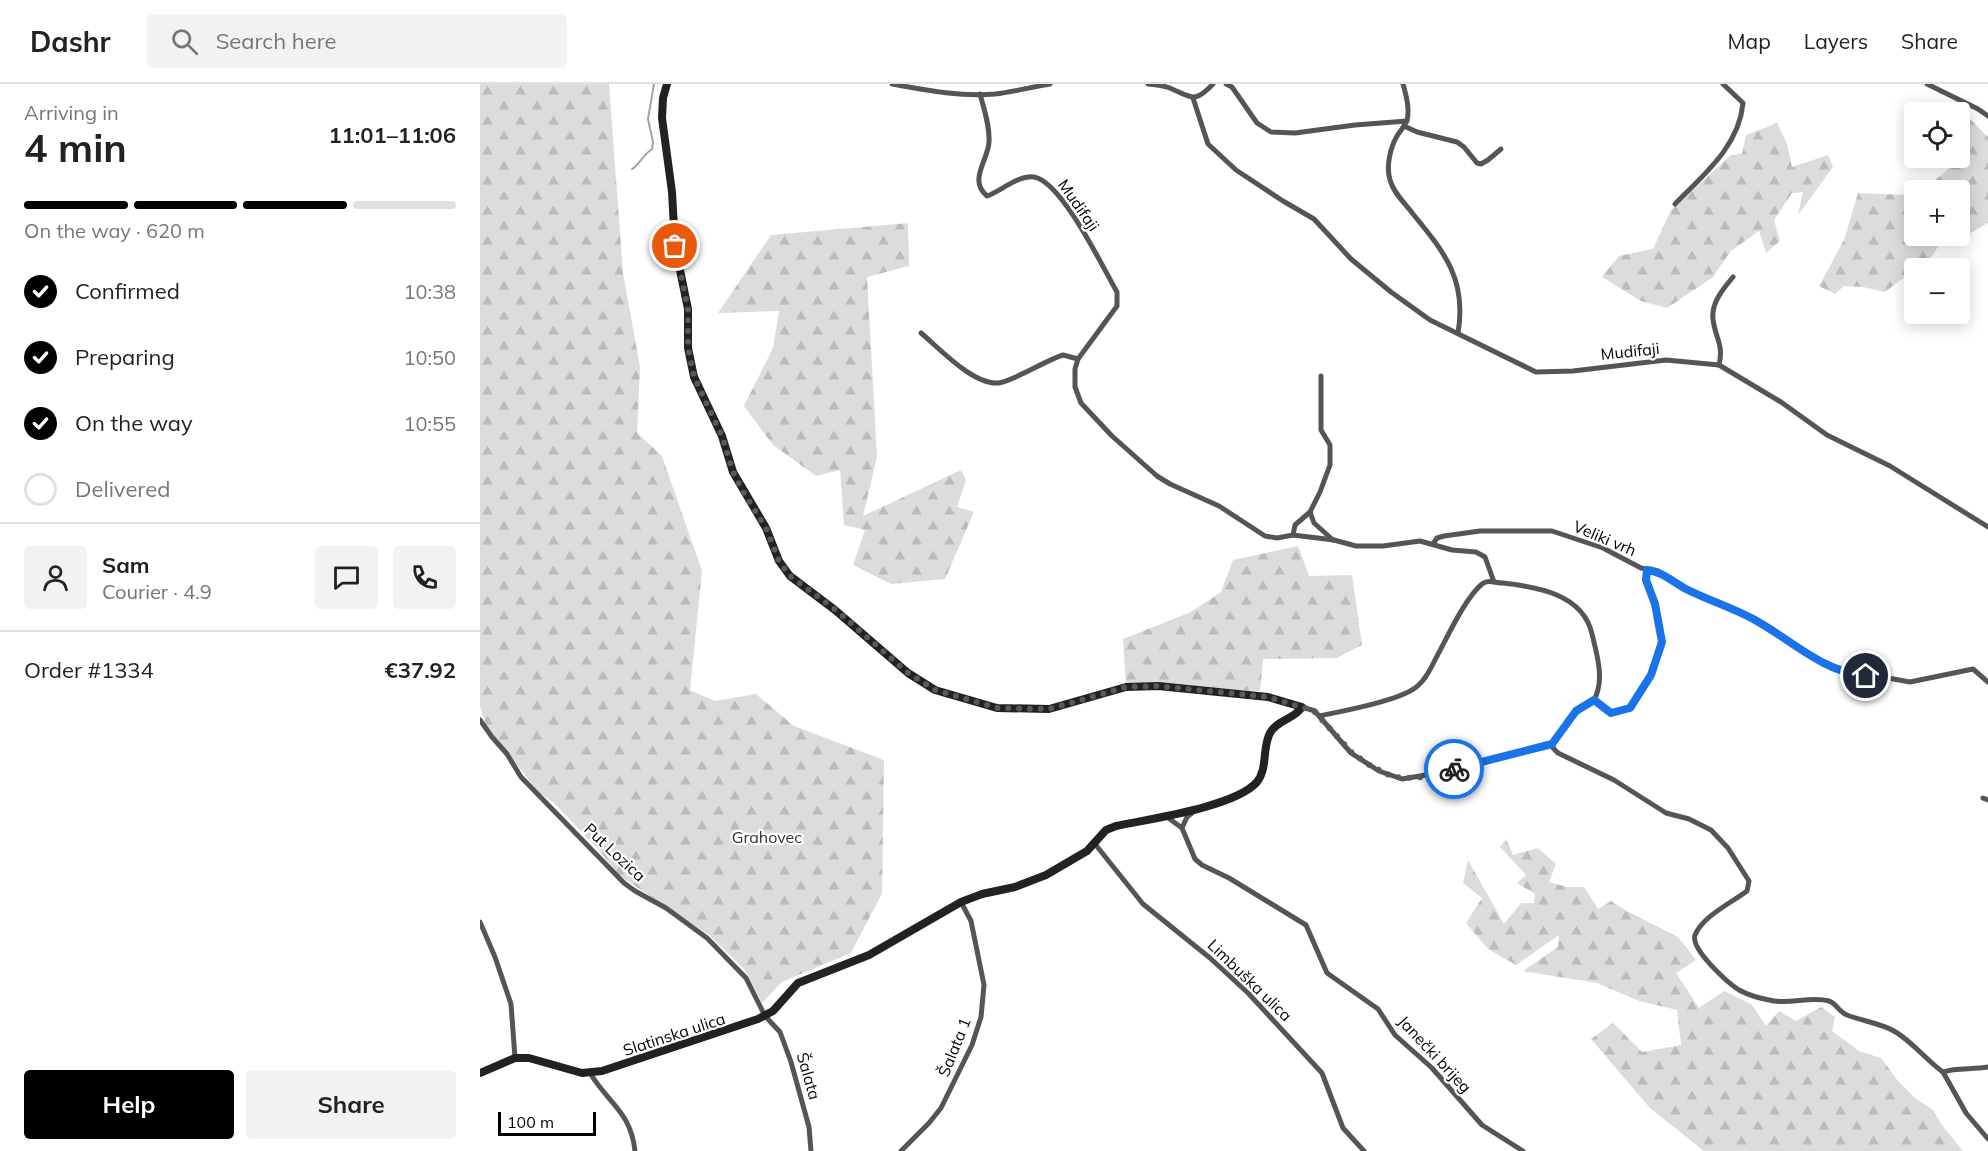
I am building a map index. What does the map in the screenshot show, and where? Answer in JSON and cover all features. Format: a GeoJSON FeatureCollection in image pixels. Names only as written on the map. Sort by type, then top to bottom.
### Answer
{"type":"FeatureCollection","features":[{"type":"Feature","properties":{"kind":"street"},"geometry":{"type":"LineString","coordinates":[[667,84],[663,98],[662,118],[672,192],[675,246],[688,309],[688,348],[694,377],[722,436],[738,481],[766,528],[779,561],[790,576],[836,610],[908,673],[935,690],[997,708],[1049,709],[1126,687],[1158,686],[1268,697],[1314,711],[1352,753],[1379,771],[1402,779],[1417,778],[1552,744],[1576,711],[1594,700],[1601,678],[1592,630],[1577,607],[1563,597],[1534,586],[1488,580],[1481,584],[1468,602],[1431,668],[1417,687],[1393,697],[1319,716]]}},
{"type":"Feature","properties":{"kind":"street"},"geometry":{"type":"LineString","coordinates":[[892,84],[930,91],[980,94],[994,94],[1050,84]]}},
{"type":"Feature","properties":{"kind":"street"},"geometry":{"type":"LineString","coordinates":[[1148,84],[1171,88],[1181,95],[1193,98],[1202,95],[1213,84]]}},
{"type":"Feature","properties":{"kind":"street"},"geometry":{"type":"LineString","coordinates":[[1226,84],[1232,87],[1257,123],[1271,132],[1295,133],[1355,125],[1405,123],[1418,132],[1457,142],[1477,163],[1481,164],[1488,160],[1501,149]]}},
{"type":"Feature","properties":{"kind":"street"},"geometry":{"type":"LineString","coordinates":[[1403,84],[1407,100],[1405,123],[1392,149],[1389,178],[1396,194],[1441,247],[1454,271],[1460,295],[1458,333]]}},
{"type":"Feature","properties":{"kind":"street"},"geometry":{"type":"LineString","coordinates":[[1675,204],[1703,178],[1720,158],[1742,116],[1743,104],[1724,84]]}},
{"type":"Feature","properties":{"kind":"street"},"geometry":{"type":"LineString","coordinates":[[1927,84],[1988,116]]}},
{"type":"Feature","properties":{"kind":"street","name":"Mudifaji"},"geometry":{"type":"LineString","coordinates":[[980,94],[989,144],[978,183],[982,193],[987,196],[1013,182],[1032,177],[1048,183],[1067,206],[1117,292],[1117,306],[1078,359]]}},
{"type":"Feature","properties":{"kind":"street","name":"Mudifaji"},"geometry":{"type":"LineString","coordinates":[[1193,98],[1208,144],[1236,170],[1314,219],[1351,259],[1430,320],[1536,372],[1666,360],[1719,365]]}},
{"type":"Feature","properties":{"kind":"street"},"geometry":{"type":"LineString","coordinates":[[1733,277],[1721,292],[1714,307],[1713,319],[1722,352],[1719,365],[1781,402],[1827,435],[1890,466],[1988,527]]}},
{"type":"Feature","properties":{"kind":"street"},"geometry":{"type":"LineString","coordinates":[[921,333],[966,370],[990,382],[999,383],[1063,355],[1078,359],[1075,369],[1075,387],[1081,403],[1112,436],[1157,476],[1219,506],[1265,536],[1334,540],[1356,546],[1383,546],[1410,542],[1476,552],[1485,557],[1494,582]]}},
{"type":"Feature","properties":{"kind":"street"},"geometry":{"type":"LineString","coordinates":[[1293,536],[1296,525],[1310,512],[1330,465],[1330,445],[1322,430],[1321,376]]}},
{"type":"Feature","properties":{"kind":"street"},"geometry":{"type":"LineString","coordinates":[[1310,512],[1314,523],[1334,540]]}},
{"type":"Feature","properties":{"kind":"street","name":"Veliki vrh"},"geometry":{"type":"LineString","coordinates":[[1433,544],[1437,538],[1444,536],[1480,531],[1545,530],[1603,548],[1647,570],[1658,571],[1685,589],[1746,615],[1831,668],[1859,675],[1910,682],[1973,669],[1988,682]]}},
{"type":"Feature","properties":{"kind":"street"},"geometry":{"type":"LineString","coordinates":[[1594,700],[1611,713],[1630,708],[1651,675],[1662,642],[1655,604],[1646,580],[1647,570]]}},
{"type":"Feature","properties":{"kind":"street"},"geometry":{"type":"LineString","coordinates":[[765,1016],[773,1011],[798,983],[869,955],[961,902],[982,894],[1016,887],[1046,875],[1087,851],[1106,830],[1194,810],[1246,790],[1257,782],[1263,770],[1270,733],[1281,722],[1296,714],[1302,706]]}},
{"type":"Feature","properties":{"kind":"street","name":"Put Lozica"},"geometry":{"type":"LineString","coordinates":[[480,720],[507,754],[521,777],[624,883],[666,908],[707,938],[740,971],[765,1016]]}},
{"type":"Feature","properties":{"kind":"street"},"geometry":{"type":"LineString","coordinates":[[1552,744],[1558,753],[1614,780],[1666,813],[1689,819],[1711,830],[1728,848],[1749,881],[1747,891],[1708,919],[1694,940],[1698,950],[1739,990],[1759,999],[1778,1002],[1820,1000],[1832,1002],[1843,1014],[1894,1031],[1916,1047],[1943,1072],[1966,1113],[1988,1139]]}},
{"type":"Feature","properties":{"kind":"street"},"geometry":{"type":"LineString","coordinates":[[1165,816],[1182,828],[1187,817],[1194,810]]}},
{"type":"Feature","properties":{"kind":"street","name":"Janečki brijeg"},"geometry":{"type":"LineString","coordinates":[[1182,828],[1195,859],[1202,865],[1229,878],[1306,925],[1327,973],[1378,1009],[1395,1035],[1432,1068],[1482,1125],[1523,1151]]}},
{"type":"Feature","properties":{"kind":"street","name":"Limbuška ulica"},"geometry":{"type":"LineString","coordinates":[[1095,844],[1143,904],[1210,958],[1248,993],[1322,1073],[1343,1128],[1364,1151]]}},
{"type":"Feature","properties":{"kind":"street","name":"Šalata 1"},"geometry":{"type":"LineString","coordinates":[[901,1151],[929,1124],[941,1108],[972,1046],[981,1017],[984,985],[971,921],[961,902]]}},
{"type":"Feature","properties":{"kind":"street"},"geometry":{"type":"LineString","coordinates":[[480,922],[511,1004],[515,1058],[480,1073]]}},
{"type":"Feature","properties":{"kind":"street","name":"Slatinska ulica"},"geometry":{"type":"LineString","coordinates":[[515,1058],[528,1058],[590,1073],[615,1068],[716,1035],[765,1016]]}},
{"type":"Feature","properties":{"kind":"street","name":"Šalata"},"geometry":{"type":"LineString","coordinates":[[765,1016],[780,1032],[791,1062],[809,1127],[812,1151]]}},
{"type":"Feature","properties":{"kind":"street"},"geometry":{"type":"LineString","coordinates":[[1943,1072],[1953,1069],[1970,1070],[1988,1067]]}},
{"type":"Feature","properties":{"kind":"street"},"geometry":{"type":"LineString","coordinates":[[590,1073],[626,1117],[633,1136],[635,1151]]}},
{"type":"Feature","properties":{"kind":"green space","name":"Grahovec"},"geometry":{"type":"Polygon","coordinates":[[[480,84],[609,84],[623,273],[640,367],[637,433],[662,456],[702,571],[690,690],[715,701],[756,694],[794,726],[884,760],[882,893],[851,953],[782,982],[762,1003],[745,970],[709,935],[617,874],[600,851],[553,802],[532,784],[486,725],[480,707],[480,84]]]}},
{"type":"Feature","properties":{"kind":"green space"},"geometry":{"type":"Polygon","coordinates":[[[1970,119],[1988,137],[1988,223],[1970,233],[1970,180],[1934,180],[1949,168],[1970,168],[1970,119]]]}},
{"type":"Feature","properties":{"kind":"green space"},"geometry":{"type":"Polygon","coordinates":[[[1777,123],[1787,144],[1792,167],[1828,155],[1833,167],[1798,215],[1803,192],[1792,193],[1774,220],[1780,241],[1766,253],[1759,231],[1731,251],[1712,278],[1667,308],[1641,301],[1602,277],[1619,256],[1653,249],[1671,210],[1731,155],[1742,154],[1746,135],[1777,123]]]}},
{"type":"Feature","properties":{"kind":"green space"},"geometry":{"type":"Polygon","coordinates":[[[1858,193],[1904,195],[1904,246],[1938,246],[1931,258],[1904,258],[1904,278],[1885,292],[1844,286],[1835,294],[1819,286],[1844,240],[1858,193]]]}},
{"type":"Feature","properties":{"kind":"green space"},"geometry":{"type":"Polygon","coordinates":[[[908,223],[909,266],[867,277],[877,457],[863,516],[961,470],[966,480],[957,507],[974,512],[945,579],[891,584],[853,565],[865,530],[844,525],[840,470],[816,476],[773,445],[744,406],[773,348],[779,311],[718,313],[771,235],[908,223]]]}},
{"type":"Feature","properties":{"kind":"green space"},"geometry":{"type":"Polygon","coordinates":[[[1298,546],[1309,576],[1352,575],[1362,645],[1337,658],[1263,659],[1260,691],[1126,687],[1123,639],[1191,612],[1221,592],[1233,560],[1298,546]]]}},
{"type":"Feature","properties":{"kind":"green space"},"geometry":{"type":"Polygon","coordinates":[[[1506,839],[1513,855],[1538,848],[1556,864],[1549,882],[1567,887],[1584,887],[1598,909],[1611,901],[1678,937],[1696,960],[1676,973],[1699,1008],[1724,991],[1751,1004],[1766,1026],[1779,1011],[1796,1021],[1821,1007],[1835,1017],[1832,1031],[1859,1051],[1881,1058],[1898,1081],[1915,1098],[1933,1110],[1941,1124],[1963,1151],[1704,1151],[1650,1108],[1591,1039],[1613,1023],[1642,1052],[1681,1045],[1677,1010],[1639,1001],[1597,983],[1523,971],[1558,947],[1559,935],[1516,965],[1488,949],[1466,923],[1482,898],[1463,883],[1468,860],[1504,924],[1521,903],[1534,903],[1535,894],[1517,883],[1526,875],[1500,847],[1506,839]]]}},
{"type":"Feature","properties":{"kind":"waterway"},"geometry":{"type":"LineString","coordinates":[[632,169],[652,149],[653,142],[648,119],[654,84]]}},
{"type":"Feature","properties":{"kind":"way so far"},"geometry":{"type":"LineString","coordinates":[[675,246],[688,309],[688,348],[694,377],[722,436],[733,472],[766,528],[779,561],[790,576],[836,610],[908,673],[935,690],[997,708],[1049,709],[1126,687],[1158,686],[1268,697],[1314,711],[1352,753],[1393,777],[1417,778],[1454,769]]}},
{"type":"Feature","properties":{"kind":"route"},"geometry":{"type":"LineString","coordinates":[[1454,769],[1552,744],[1576,711],[1594,700],[1611,713],[1630,708],[1651,675],[1662,642],[1655,604],[1646,580],[1647,570],[1658,571],[1710,601],[1737,610],[1831,668],[1866,676]]}}]}
